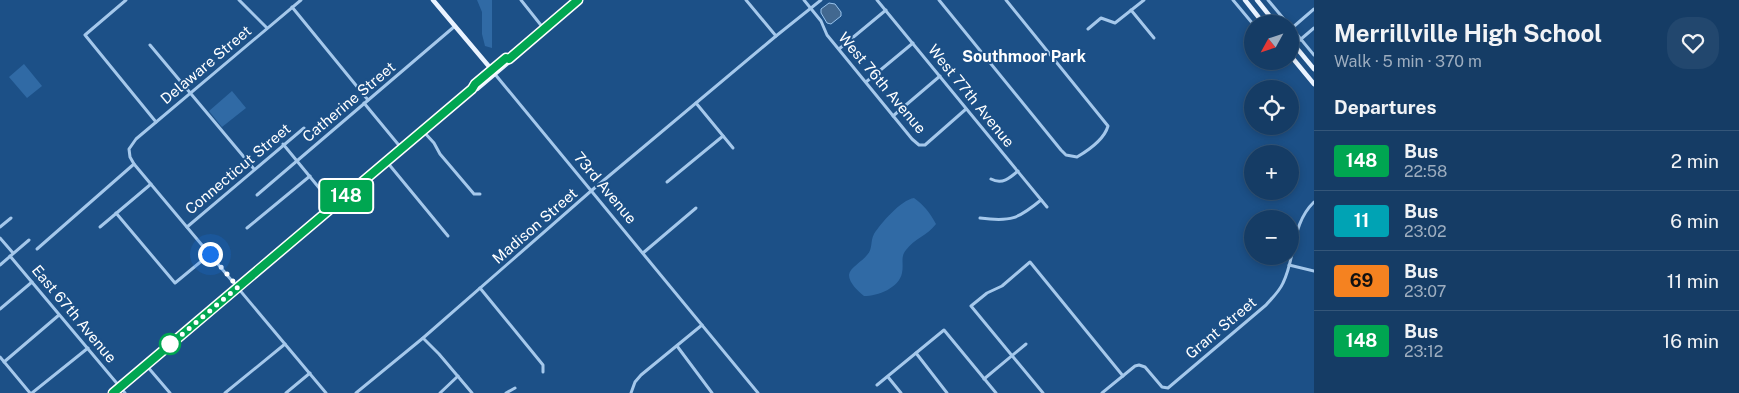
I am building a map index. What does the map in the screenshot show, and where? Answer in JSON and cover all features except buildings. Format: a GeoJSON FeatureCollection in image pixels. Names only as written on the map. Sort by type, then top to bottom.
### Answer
{"type":"FeatureCollection","features":[{"type":"Feature","properties":{"kind":"main road","name":"73rd Avenue"},"geometry":{"type":"LineString","coordinates":[[433,0],[493,72]]}},
{"type":"Feature","properties":{"kind":"main road"},"geometry":{"type":"LineString","coordinates":[[113,393],[424,131],[472,89],[475,84],[493,72],[506,58],[509,59],[578,0]]}},
{"type":"Feature","properties":{"kind":"main road"},"geometry":{"type":"LineString","coordinates":[[1245,0],[1257,15]]}},
{"type":"Feature","properties":{"kind":"main road"},"geometry":{"type":"LineString","coordinates":[[1257,0],[1269,15]]}},
{"type":"Feature","properties":{"kind":"main road"},"geometry":{"type":"LineString","coordinates":[[1299,51],[1314,69]]}},
{"type":"Feature","properties":{"kind":"main road"},"geometry":{"type":"LineString","coordinates":[[1299,66],[1314,84]]}},
{"type":"Feature","properties":{"kind":"street"},"geometry":{"type":"LineString","coordinates":[[126,0],[85,35],[156,122]]}},
{"type":"Feature","properties":{"kind":"street"},"geometry":{"type":"LineString","coordinates":[[239,0],[266,28]]}},
{"type":"Feature","properties":{"kind":"street","name":"Delaware Street"},"geometry":{"type":"LineString","coordinates":[[134,164],[128,149],[136,139],[300,0]]}},
{"type":"Feature","properties":{"kind":"street"},"geometry":{"type":"LineString","coordinates":[[521,0],[544,29]]}},
{"type":"Feature","properties":{"kind":"street"},"geometry":{"type":"LineString","coordinates":[[746,0],[776,36]]}},
{"type":"Feature","properties":{"kind":"street","name":"West 76th Avenue"},"geometry":{"type":"LineString","coordinates":[[804,0],[821,21],[827,35],[919,145],[925,145],[966,109]]}},
{"type":"Feature","properties":{"kind":"street","name":"Madison Street"},"geometry":{"type":"LineString","coordinates":[[356,393],[423,338],[591,191],[821,0]]}},
{"type":"Feature","properties":{"kind":"street","name":"West 77th Avenue"},"geometry":{"type":"LineString","coordinates":[[877,0],[1047,207]]}},
{"type":"Feature","properties":{"kind":"street"},"geometry":{"type":"LineString","coordinates":[[938,0],[1061,150],[1072,157],[1077,157],[1100,139],[1108,126],[1006,0]]}},
{"type":"Feature","properties":{"kind":"street"},"geometry":{"type":"LineString","coordinates":[[1088,29],[1101,18],[1116,23],[1144,0]]}},
{"type":"Feature","properties":{"kind":"street"},"geometry":{"type":"LineString","coordinates":[[1233,0],[1245,15]]}},
{"type":"Feature","properties":{"kind":"street"},"geometry":{"type":"LineString","coordinates":[[1268,0],[1281,15]]}},
{"type":"Feature","properties":{"kind":"street"},"geometry":{"type":"LineString","coordinates":[[292,7],[368,100]]}},
{"type":"Feature","properties":{"kind":"street"},"geometry":{"type":"LineString","coordinates":[[1299,20],[1314,9]]}},
{"type":"Feature","properties":{"kind":"street"},"geometry":{"type":"LineString","coordinates":[[839,49],[886,10]]}},
{"type":"Feature","properties":{"kind":"street"},"geometry":{"type":"LineString","coordinates":[[1131,10],[1154,38]]}},
{"type":"Feature","properties":{"kind":"street"},"geometry":{"type":"LineString","coordinates":[[1247,15],[1253,10]]}},
{"type":"Feature","properties":{"kind":"street","name":"Catherine Street"},"geometry":{"type":"LineString","coordinates":[[257,195],[455,26]]}},
{"type":"Feature","properties":{"kind":"street"},"geometry":{"type":"LineString","coordinates":[[1301,39],[1314,28]]}},
{"type":"Feature","properties":{"kind":"street"},"geometry":{"type":"LineString","coordinates":[[1299,37],[1314,55]]}},
{"type":"Feature","properties":{"kind":"street"},"geometry":{"type":"LineString","coordinates":[[866,82],[913,44]]}},
{"type":"Feature","properties":{"kind":"street"},"geometry":{"type":"LineString","coordinates":[[150,45],[254,170]]}},
{"type":"Feature","properties":{"kind":"street","name":"73rd Avenue"},"geometry":{"type":"LineString","coordinates":[[493,72],[758,393]]}},
{"type":"Feature","properties":{"kind":"street"},"geometry":{"type":"LineString","coordinates":[[893,116],[940,76]]}},
{"type":"Feature","properties":{"kind":"street"},"geometry":{"type":"LineString","coordinates":[[696,103],[733,148]]}},
{"type":"Feature","properties":{"kind":"street"},"geometry":{"type":"LineString","coordinates":[[364,104],[402,149]]}},
{"type":"Feature","properties":{"kind":"street","name":"Connecticut Street"},"geometry":{"type":"LineString","coordinates":[[187,227],[304,128]]}},
{"type":"Feature","properties":{"kind":"street"},"geometry":{"type":"LineString","coordinates":[[424,131],[440,154],[474,194],[480,194]]}},
{"type":"Feature","properties":{"kind":"street"},"geometry":{"type":"LineString","coordinates":[[667,182],[724,136]]}},
{"type":"Feature","properties":{"kind":"street"},"geometry":{"type":"LineString","coordinates":[[284,144],[334,206]]}},
{"type":"Feature","properties":{"kind":"street"},"geometry":{"type":"LineString","coordinates":[[387,162],[448,236]]}},
{"type":"Feature","properties":{"kind":"street"},"geometry":{"type":"LineString","coordinates":[[37,249],[134,164],[326,393]]}},
{"type":"Feature","properties":{"kind":"street"},"geometry":{"type":"LineString","coordinates":[[991,179],[996,182],[1002,182],[1018,171]]}},
{"type":"Feature","properties":{"kind":"street"},"geometry":{"type":"LineString","coordinates":[[247,228],[310,176]]}},
{"type":"Feature","properties":{"kind":"street"},"geometry":{"type":"LineString","coordinates":[[100,227],[151,184]]}},
{"type":"Feature","properties":{"kind":"street"},"geometry":{"type":"LineString","coordinates":[[980,218],[997,220],[1015,218],[1025,214],[1041,200]]}},
{"type":"Feature","properties":{"kind":"street","name":"Grant Street"},"geometry":{"type":"LineString","coordinates":[[1299,227],[1301,219],[1314,202]]}},
{"type":"Feature","properties":{"kind":"street"},"geometry":{"type":"LineString","coordinates":[[643,253],[696,208]]}},
{"type":"Feature","properties":{"kind":"street"},"geometry":{"type":"LineString","coordinates":[[116,213],[175,283],[210,254]]}},
{"type":"Feature","properties":{"kind":"street"},"geometry":{"type":"LineString","coordinates":[[0,227],[11,218]]}},
{"type":"Feature","properties":{"kind":"street","name":"East 67th Avenue"},"geometry":{"type":"LineString","coordinates":[[0,238],[32,282],[125,393]]}},
{"type":"Feature","properties":{"kind":"street"},"geometry":{"type":"LineString","coordinates":[[0,265],[29,240]]}},
{"type":"Feature","properties":{"kind":"street"},"geometry":{"type":"LineString","coordinates":[[1043,393],[972,306],[987,293],[1002,286],[1030,262],[1123,376]]}},
{"type":"Feature","properties":{"kind":"street"},"geometry":{"type":"LineString","coordinates":[[1289,265],[1314,271]]}},
{"type":"Feature","properties":{"kind":"street","name":"Grant Street"},"geometry":{"type":"LineString","coordinates":[[1102,393],[1136,366],[1142,365],[1162,387],[1168,388],[1266,305],[1284,282],[1289,265]]}},
{"type":"Feature","properties":{"kind":"street"},"geometry":{"type":"LineString","coordinates":[[0,309],[32,282]]}},
{"type":"Feature","properties":{"kind":"street"},"geometry":{"type":"LineString","coordinates":[[480,288],[544,365],[543,372]]}},
{"type":"Feature","properties":{"kind":"street"},"geometry":{"type":"LineString","coordinates":[[4,362],[59,315]]}},
{"type":"Feature","properties":{"kind":"street"},"geometry":{"type":"LineString","coordinates":[[631,393],[641,375],[702,325]]}},
{"type":"Feature","properties":{"kind":"street"},"geometry":{"type":"LineString","coordinates":[[877,385],[944,330],[996,393]]}},
{"type":"Feature","properties":{"kind":"street"},"geometry":{"type":"LineString","coordinates":[[423,338],[472,393]]}},
{"type":"Feature","properties":{"kind":"street"},"geometry":{"type":"LineString","coordinates":[[225,393],[284,344]]}},
{"type":"Feature","properties":{"kind":"street"},"geometry":{"type":"LineString","coordinates":[[984,379],[1026,344]]}},
{"type":"Feature","properties":{"kind":"street"},"geometry":{"type":"LineString","coordinates":[[677,346],[709,392]]}},
{"type":"Feature","properties":{"kind":"street"},"geometry":{"type":"LineString","coordinates":[[0,357],[31,393],[88,348]]}},
{"type":"Feature","properties":{"kind":"street"},"geometry":{"type":"LineString","coordinates":[[916,353],[948,393]]}},
{"type":"Feature","properties":{"kind":"street"},"geometry":{"type":"LineString","coordinates":[[146,365],[170,393]]}},
{"type":"Feature","properties":{"kind":"street"},"geometry":{"type":"LineString","coordinates":[[286,393],[310,373]]}},
{"type":"Feature","properties":{"kind":"street"},"geometry":{"type":"LineString","coordinates":[[440,393],[458,376]]}},
{"type":"Feature","properties":{"kind":"street"},"geometry":{"type":"LineString","coordinates":[[888,377],[901,393]]}},
{"type":"Feature","properties":{"kind":"street"},"geometry":{"type":"LineString","coordinates":[[506,393],[515,388]]}},
{"type":"Feature","properties":{"kind":"shaded area"},"geometry":{"type":"Polygon","coordinates":[[[477,0],[492,0],[492,48],[485,46],[482,34],[482,12],[477,0]]]}},
{"type":"Feature","properties":{"kind":"shaded area"},"geometry":{"type":"Polygon","coordinates":[[[829,3],[835,4],[841,12],[841,16],[831,24],[827,23],[821,13],[821,9],[829,3]]]}},
{"type":"Feature","properties":{"kind":"shaded area"},"geometry":{"type":"Polygon","coordinates":[[[24,64],[42,86],[27,98],[9,77],[24,64]]]}},
{"type":"Feature","properties":{"kind":"shaded area"},"geometry":{"type":"Polygon","coordinates":[[[232,91],[246,108],[222,127],[209,111],[232,91]]]}},
{"type":"Feature","properties":{"kind":"shaded area"},"geometry":{"type":"Polygon","coordinates":[[[914,198],[921,203],[936,224],[909,246],[904,253],[902,273],[897,283],[881,293],[864,296],[852,284],[849,278],[850,272],[869,253],[874,234],[886,218],[897,207],[914,198]]]}},
{"type":"Feature","properties":{"kind":"bus line","name":"148"},"geometry":{"type":"LineString","coordinates":[[113,393],[472,89],[475,84],[506,58],[509,59],[578,0]]}},
{"type":"Feature","properties":{"kind":"district","name":"Southmoor Park"},"geometry":{"type":"Point","coordinates":[1024,56]}},
{"type":"Feature","properties":{"kind":"route"},"geometry":{"type":"LineString","coordinates":[[170,344],[166,348],[238,287],[210,254]]}}]}
